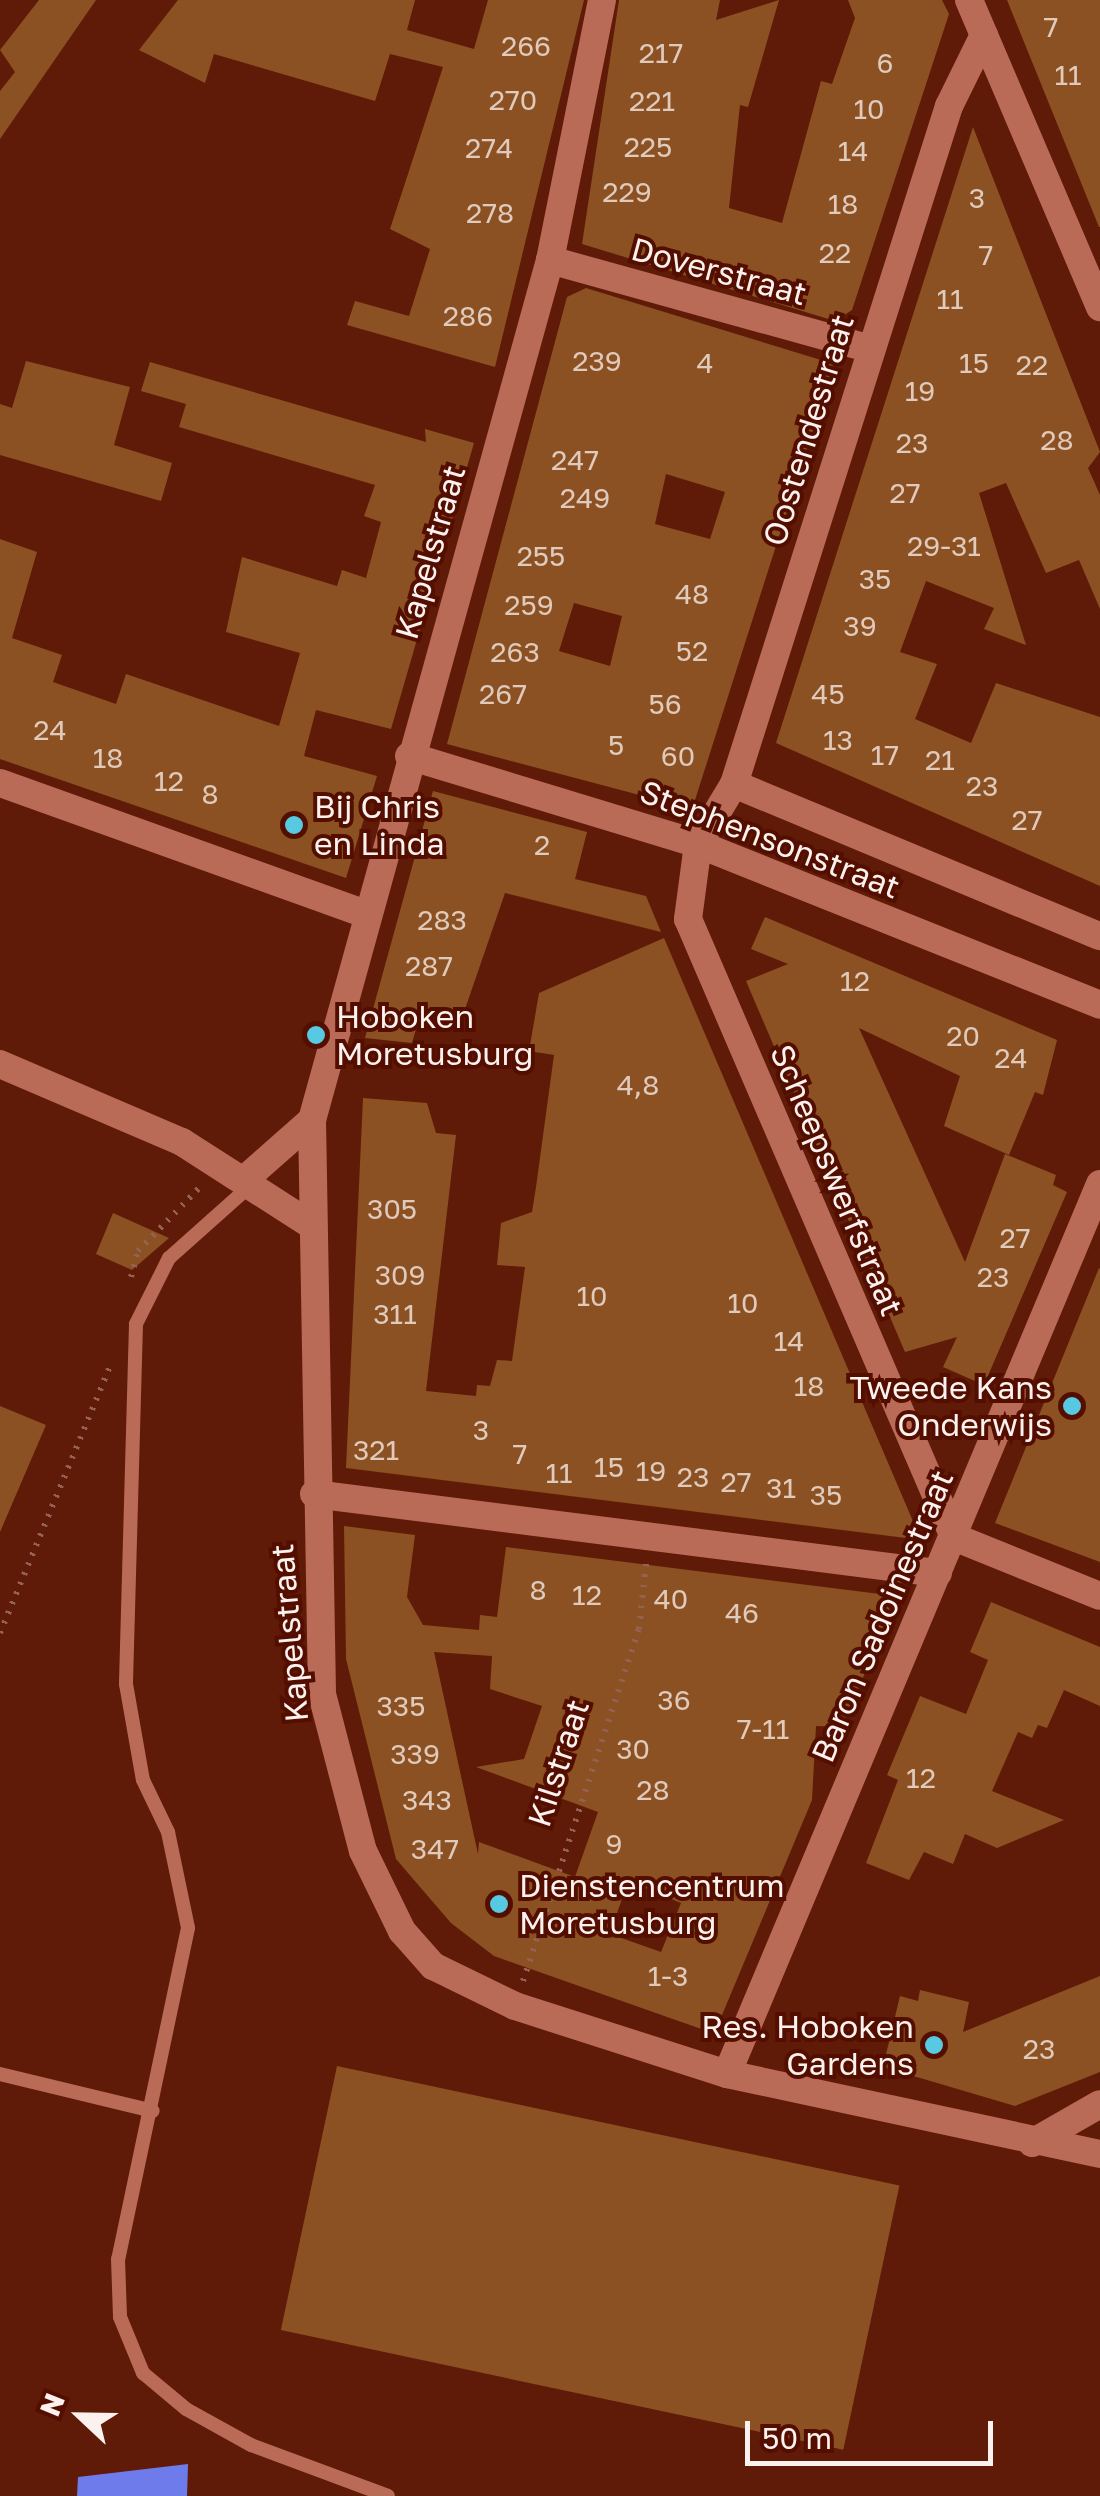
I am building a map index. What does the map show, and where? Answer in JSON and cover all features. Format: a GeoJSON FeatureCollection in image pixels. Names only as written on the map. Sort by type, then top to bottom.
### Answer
{"type":"FeatureCollection","features":[{"type":"Feature","properties":{"kind":"street","name":"Kapelstraat"},"geometry":{"type":"LineString","coordinates":[[602,0],[550,260],[364,913],[312,1120],[314,1494],[322,1694],[363,1851],[402,1931],[470,1987],[515,2006],[727,2074],[1032,2143],[1100,2154]]}},
{"type":"Feature","properties":{"kind":"street"},"geometry":{"type":"LineString","coordinates":[[969,0],[1100,308]]}},
{"type":"Feature","properties":{"kind":"street","name":"Oostendestraat"},"geometry":{"type":"LineString","coordinates":[[698,844],[734,784],[948,106],[984,35]]}},
{"type":"Feature","properties":{"kind":"street","name":"Doverstraat"},"geometry":{"type":"LineString","coordinates":[[550,260],[870,349]]}},
{"type":"Feature","properties":{"kind":"street","name":"Stephensonstraat"},"geometry":{"type":"LineString","coordinates":[[408,756],[698,844],[1100,1005]]}},
{"type":"Feature","properties":{"kind":"street"},"geometry":{"type":"LineString","coordinates":[[0,783],[364,913]]}},
{"type":"Feature","properties":{"kind":"street","name":"Stephensonstraat"},"geometry":{"type":"LineString","coordinates":[[734,784],[1100,936]]}},
{"type":"Feature","properties":{"kind":"street","name":"Scheepswerfstraat"},"geometry":{"type":"LineString","coordinates":[[698,844],[688,918],[954,1537]]}},
{"type":"Feature","properties":{"kind":"street"},"geometry":{"type":"LineString","coordinates":[[0,1064],[182,1142],[314,1226]]}},
{"type":"Feature","properties":{"kind":"street"},"geometry":{"type":"LineString","coordinates":[[248,1183],[312,1120]]}},
{"type":"Feature","properties":{"kind":"street","name":"Baron Sadoinestraat"},"geometry":{"type":"LineString","coordinates":[[727,2074],[1100,1184]]}},
{"type":"Feature","properties":{"kind":"street"},"geometry":{"type":"LineString","coordinates":[[314,1494],[938,1573]]}},
{"type":"Feature","properties":{"kind":"street"},"geometry":{"type":"LineString","coordinates":[[954,1537],[1100,1596]]}},
{"type":"Feature","properties":{"kind":"street"},"geometry":{"type":"LineString","coordinates":[[1032,2143],[1100,2104]]}},
{"type":"Feature","properties":{"kind":"lane"},"geometry":{"type":"LineString","coordinates":[[248,1183],[169,1258],[136,1324],[126,1684],[143,1780],[168,1832],[188,1928],[153,2111],[118,2259],[120,2317],[143,2373],[250,2445],[388,2496]]}},
{"type":"Feature","properties":{"kind":"lane"},"geometry":{"type":"LineString","coordinates":[[0,2074],[153,2111]]}},
{"type":"Feature","properties":{"kind":"path"},"geometry":{"type":"LineString","coordinates":[[0,1633],[98,1408]]}},
{"type":"Feature","properties":{"kind":"path","name":"Kilstraat"},"geometry":{"type":"LineString","coordinates":[[515,2006],[639,1629],[649,1537]]}},
{"type":"Feature","properties":{"kind":"water"},"geometry":{"type":"Polygon","coordinates":[[[188,2464],[187,2496],[77,2496],[78,2477],[188,2464]]]}},
{"type":"Feature","properties":{"kind":"building"},"geometry":{"type":"Polygon","coordinates":[[[39,0],[96,0],[0,139],[0,91],[15,72],[0,50],[39,0]]]}},
{"type":"Feature","properties":{"kind":"building"},"geometry":{"type":"Polygon","coordinates":[[[178,0],[415,0],[407,30],[474,49],[488,0],[584,0],[495,367],[347,325],[355,301],[409,316],[430,249],[390,229],[443,67],[390,54],[375,101],[214,54],[205,83],[139,50],[178,0]]]}},
{"type":"Feature","properties":{"kind":"building"},"geometry":{"type":"Polygon","coordinates":[[[619,0],[720,0],[716,20],[779,0],[748,107],[740,105],[729,208],[782,223],[821,81],[832,84],[855,18],[848,0],[942,0],[949,14],[852,310],[835,321],[582,244],[619,0]]]}},
{"type":"Feature","properties":{"kind":"building"},"geometry":{"type":"Polygon","coordinates":[[[1007,0],[1100,0],[1100,227],[1099,227],[1007,0]]]}},
{"type":"Feature","properties":{"kind":"building"},"geometry":{"type":"Polygon","coordinates":[[[973,127],[1100,452],[1088,468],[1100,495],[1100,609],[1079,560],[1046,573],[1006,483],[979,493],[1026,645],[984,629],[994,608],[926,581],[900,652],[937,664],[915,719],[971,743],[996,683],[1100,717],[1100,886],[776,743],[973,127]]]}},
{"type":"Feature","properties":{"kind":"building"},"geometry":{"type":"Polygon","coordinates":[[[586,288],[834,364],[695,800],[681,806],[447,744],[567,297],[586,288]],[[666,474],[655,524],[710,539],[725,492],[666,474]],[[574,603],[559,651],[610,666],[622,616],[574,603]]]}},
{"type":"Feature","properties":{"kind":"building"},"geometry":{"type":"Polygon","coordinates":[[[26,361],[130,387],[114,445],[172,463],[161,501],[0,455],[0,404],[12,408],[26,361]]]}},
{"type":"Feature","properties":{"kind":"building"},"geometry":{"type":"Polygon","coordinates":[[[150,362],[426,442],[425,429],[474,443],[391,729],[316,710],[304,756],[377,776],[346,878],[0,759],[0,539],[37,552],[12,638],[62,655],[53,682],[116,704],[126,674],[279,726],[300,653],[226,632],[242,557],[337,586],[342,570],[366,578],[381,522],[364,516],[375,485],[179,427],[186,404],[141,391],[150,362]]]}},
{"type":"Feature","properties":{"kind":"building"},"geometry":{"type":"Polygon","coordinates":[[[433,791],[587,832],[575,879],[646,896],[661,932],[505,893],[464,1012],[442,1007],[436,1026],[418,1022],[412,1043],[365,1038],[433,791]]]}},
{"type":"Feature","properties":{"kind":"building"},"geometry":{"type":"Polygon","coordinates":[[[765,917],[1057,1040],[1043,1095],[1035,1092],[1009,1155],[944,1126],[960,1076],[859,1028],[965,1262],[1005,1154],[1056,1175],[1053,1185],[1067,1192],[984,1385],[943,1367],[957,1337],[905,1352],[746,981],[788,964],[751,949],[765,917]]]}},
{"type":"Feature","properties":{"kind":"building"},"geometry":{"type":"Polygon","coordinates":[[[664,938],[915,1526],[906,1538],[346,1468],[363,1098],[427,1103],[436,1133],[456,1135],[426,1391],[476,1396],[477,1385],[490,1386],[497,1360],[512,1361],[525,1267],[497,1265],[501,1223],[532,1212],[536,1187],[554,1055],[529,1051],[539,993],[664,938]]]}},
{"type":"Feature","properties":{"kind":"building"},"geometry":{"type":"Polygon","coordinates":[[[113,1213],[169,1238],[132,1270],[96,1254],[113,1213]]]}},
{"type":"Feature","properties":{"kind":"building","name":"Tweede Kans Onderwijs"},"geometry":{"type":"Polygon","coordinates":[[[1100,1269],[1100,1562],[995,1523],[1100,1269]]]}},
{"type":"Feature","properties":{"kind":"building"},"geometry":{"type":"Polygon","coordinates":[[[0,1406],[46,1425],[0,1532],[0,1406]]]}},
{"type":"Feature","properties":{"kind":"building"},"geometry":{"type":"Polygon","coordinates":[[[344,1526],[415,1535],[407,1597],[423,1625],[479,1630],[480,1615],[497,1617],[506,1547],[880,1594],[891,1612],[842,1727],[816,1726],[812,1800],[717,2027],[707,2031],[494,1956],[451,1923],[396,1859],[346,1659],[344,1526]],[[434,1652],[478,1854],[479,1842],[575,1877],[598,1812],[476,1767],[524,1759],[542,1706],[490,1689],[492,1656],[434,1652]],[[628,1881],[610,1934],[661,1952],[681,1903],[628,1881]]]}},
{"type":"Feature","properties":{"kind":"building"},"geometry":{"type":"Polygon","coordinates":[[[991,1602],[1100,1647],[1100,1706],[1064,1690],[1047,1728],[1038,1725],[1032,1738],[1018,1732],[992,1791],[1064,1820],[997,1848],[965,1834],[953,1864],[924,1852],[909,1880],[866,1863],[898,1780],[887,1775],[920,1696],[966,1714],[988,1660],[970,1652],[991,1602]]]}},
{"type":"Feature","properties":{"kind":"building"},"geometry":{"type":"Polygon","coordinates":[[[1100,1976],[1100,2072],[1015,2106],[883,2067],[900,1996],[918,2001],[920,1990],[969,2002],[963,2032],[1100,1976]]]}},
{"type":"Feature","properties":{"kind":"building"},"geometry":{"type":"Polygon","coordinates":[[[337,2066],[899,2186],[843,2450],[281,2330],[337,2066]]]}},
{"type":"Feature","properties":{"kind":"place","name":"Bij Chris en Linda"},"geometry":{"type":"Point","coordinates":[294,825]}},
{"type":"Feature","properties":{"kind":"place","name":"Hoboken Moretusburg"},"geometry":{"type":"Point","coordinates":[316,1035]}},
{"type":"Feature","properties":{"kind":"place","name":"Tweede Kans Onderwijs"},"geometry":{"type":"Point","coordinates":[1072,1406]}},
{"type":"Feature","properties":{"kind":"place","name":"Dienstencentrum Moretusburg"},"geometry":{"type":"Point","coordinates":[499,1904]}},
{"type":"Feature","properties":{"kind":"place","name":"Res. Hoboken Gardens"},"geometry":{"type":"Point","coordinates":[934,2045]}}]}
